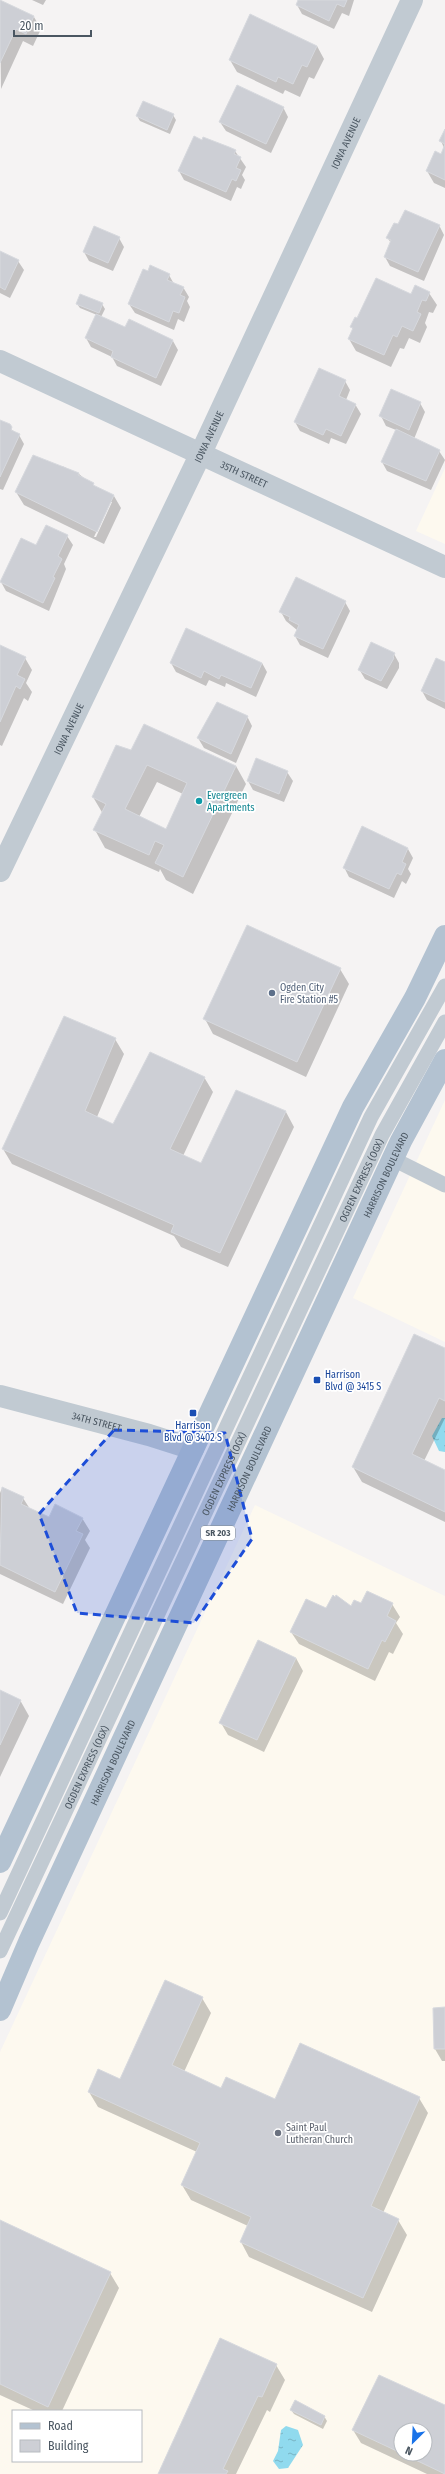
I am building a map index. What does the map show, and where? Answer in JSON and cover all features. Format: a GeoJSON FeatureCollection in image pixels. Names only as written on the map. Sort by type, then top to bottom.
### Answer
{"type":"FeatureCollection","features":[{"type":"Feature","properties":{"kind":"main road"},"geometry":{"type":"LineString","coordinates":[[0,1862],[353,1106],[415,998],[445,936]]}},
{"type":"Feature","properties":{"kind":"main road","name":"HARRISON BOULEVARD"},"geometry":{"type":"LineString","coordinates":[[0,2010],[51,1893],[392,1159],[445,1060]]}},
{"type":"Feature","properties":{"kind":"street","name":"IOWA AVENUE"},"geometry":{"type":"LineString","coordinates":[[0,871],[201,453],[412,0]]}},
{"type":"Feature","properties":{"kind":"street","name":"35TH STREET"},"geometry":{"type":"LineString","coordinates":[[0,361],[445,567]]}},
{"type":"Feature","properties":{"kind":"street","name":"34TH STREET"},"geometry":{"type":"LineString","coordinates":[[0,1396],[149,1435],[193,1449]]}},
{"type":"Feature","properties":{"kind":"lane","name":"OGDEN EXPRESS (OGX)"},"geometry":{"type":"LineString","coordinates":[[0,1913],[371,1117],[445,986]]}},
{"type":"Feature","properties":{"kind":"lane","name":"OGDEN EXPRESS (OGX)"},"geometry":{"type":"LineString","coordinates":[[0,1950],[382,1135],[445,1022]]}},
{"type":"Feature","properties":{"kind":"lane"},"geometry":{"type":"LineString","coordinates":[[392,1159],[445,1185]]}},
{"type":"Feature","properties":{"kind":"highlighted area"},"geometry":{"type":"Polygon","coordinates":[[[114,1430],[225,1433],[252,1539],[194,1623],[77,1613],[39,1514],[114,1430]]]}},
{"type":"Feature","properties":{"kind":"shaded area"},"geometry":{"type":"Polygon","coordinates":[[[445,468],[445,544],[416,531],[445,468]]]}},
{"type":"Feature","properties":{"kind":"shaded area"},"geometry":{"type":"Polygon","coordinates":[[[445,1100],[445,1342],[353,1298],[445,1100]]]}},
{"type":"Feature","properties":{"kind":"shaded area"},"geometry":{"type":"Polygon","coordinates":[[[255,1505],[445,1596],[445,2474],[0,2474],[0,2052],[255,1505]]]}},
{"type":"Feature","properties":{"kind":"water"},"geometry":{"type":"Polygon","coordinates":[[[442,1418],[445,1418],[445,1452],[439,1451],[432,1436],[442,1418]]]}},
{"type":"Feature","properties":{"kind":"water"},"geometry":{"type":"Polygon","coordinates":[[[286,2426],[298,2430],[303,2445],[288,2468],[279,2469],[273,2461],[278,2451],[281,2430],[286,2426]]]}},
{"type":"Feature","properties":{"kind":"building"},"geometry":{"type":"Polygon","coordinates":[[[0,0],[34,16],[26,34],[16,29],[0,63],[0,0]]]}},
{"type":"Feature","properties":{"kind":"building"},"geometry":{"type":"Polygon","coordinates":[[[298,0],[347,0],[344,7],[337,4],[329,21],[296,5],[298,0]]]}},
{"type":"Feature","properties":{"kind":"building"},"geometry":{"type":"Polygon","coordinates":[[[250,14],[317,46],[307,67],[302,65],[293,84],[278,77],[276,82],[229,60],[250,14]]]}},
{"type":"Feature","properties":{"kind":"building"},"geometry":{"type":"Polygon","coordinates":[[[237,85],[284,107],[266,144],[219,122],[237,85]]]}},
{"type":"Feature","properties":{"kind":"building"},"geometry":{"type":"Polygon","coordinates":[[[143,101],[174,114],[167,130],[136,116],[143,101]]]}},
{"type":"Feature","properties":{"kind":"building"},"geometry":{"type":"Polygon","coordinates":[[[445,129],[445,144],[439,141],[445,129]]]}},
{"type":"Feature","properties":{"kind":"building"},"geometry":{"type":"Polygon","coordinates":[[[194,136],[202,140],[203,137],[236,150],[234,154],[241,157],[236,168],[241,170],[236,181],[232,179],[226,192],[178,171],[194,136]]]}},
{"type":"Feature","properties":{"kind":"building"},"geometry":{"type":"Polygon","coordinates":[[[445,144],[445,180],[426,171],[435,151],[441,154],[445,144]]]}},
{"type":"Feature","properties":{"kind":"building"},"geometry":{"type":"Polygon","coordinates":[[[405,210],[440,225],[418,272],[384,257],[391,240],[386,238],[394,223],[398,224],[405,210]]]}},
{"type":"Feature","properties":{"kind":"building"},"geometry":{"type":"Polygon","coordinates":[[[94,226],[120,237],[108,263],[83,252],[94,226]]]}},
{"type":"Feature","properties":{"kind":"building"},"geometry":{"type":"Polygon","coordinates":[[[0,251],[19,260],[5,290],[0,287],[0,251]]]}},
{"type":"Feature","properties":{"kind":"building"},"geometry":{"type":"Polygon","coordinates":[[[150,265],[170,274],[167,280],[184,287],[180,295],[185,297],[179,313],[173,311],[169,322],[128,304],[143,269],[148,271],[150,265]]]}},
{"type":"Feature","properties":{"kind":"building"},"geometry":{"type":"Polygon","coordinates":[[[376,278],[411,294],[415,285],[430,292],[426,301],[422,300],[417,312],[421,314],[413,331],[402,326],[397,337],[393,335],[384,355],[348,339],[353,328],[350,327],[355,317],[357,318],[376,278]]]}},
{"type":"Feature","properties":{"kind":"building"},"geometry":{"type":"Polygon","coordinates":[[[80,294],[103,303],[99,313],[76,304],[80,294]]]}},
{"type":"Feature","properties":{"kind":"building"},"geometry":{"type":"Polygon","coordinates":[[[96,314],[125,327],[129,319],[173,340],[156,378],[111,357],[113,351],[85,338],[96,314]]]}},
{"type":"Feature","properties":{"kind":"building"},"geometry":{"type":"Polygon","coordinates":[[[319,368],[346,380],[339,396],[356,404],[341,436],[326,429],[323,435],[294,422],[319,368]]]}},
{"type":"Feature","properties":{"kind":"building"},"geometry":{"type":"Polygon","coordinates":[[[391,389],[421,402],[409,430],[379,416],[391,389]]]}},
{"type":"Feature","properties":{"kind":"building"},"geometry":{"type":"Polygon","coordinates":[[[0,420],[10,424],[12,427],[11,430],[20,434],[0,477],[0,420]]]}},
{"type":"Feature","properties":{"kind":"building"},"geometry":{"type":"Polygon","coordinates":[[[396,429],[440,450],[426,481],[381,462],[396,429]]]}},
{"type":"Feature","properties":{"kind":"building"},"geometry":{"type":"Polygon","coordinates":[[[33,455],[79,473],[78,475],[94,483],[93,485],[114,495],[97,532],[15,492],[33,455]]]}},
{"type":"Feature","properties":{"kind":"building"},"geometry":{"type":"Polygon","coordinates":[[[46,525],[68,535],[58,556],[62,559],[43,603],[0,582],[21,538],[36,545],[46,525]]]}},
{"type":"Feature","properties":{"kind":"building"},"geometry":{"type":"Polygon","coordinates":[[[296,577],[346,601],[323,649],[294,636],[299,625],[289,620],[290,617],[279,612],[296,577]]]}},
{"type":"Feature","properties":{"kind":"building"},"geometry":{"type":"Polygon","coordinates":[[[186,628],[262,663],[251,688],[221,675],[219,679],[204,671],[201,678],[170,663],[186,628]]]}},
{"type":"Feature","properties":{"kind":"building"},"geometry":{"type":"Polygon","coordinates":[[[371,642],[395,653],[394,658],[381,681],[358,670],[371,642]]]}},
{"type":"Feature","properties":{"kind":"building"},"geometry":{"type":"Polygon","coordinates":[[[0,645],[26,657],[17,675],[25,679],[20,689],[16,686],[0,722],[0,645]]]}},
{"type":"Feature","properties":{"kind":"building"},"geometry":{"type":"Polygon","coordinates":[[[436,658],[445,662],[445,702],[421,691],[436,658]]]}},
{"type":"Feature","properties":{"kind":"building"},"geometry":{"type":"Polygon","coordinates":[[[217,702],[248,716],[231,754],[197,738],[217,702]]]}},
{"type":"Feature","properties":{"kind":"building","name":"Evergreen Apartments"},"geometry":{"type":"Polygon","coordinates":[[[144,724],[236,766],[183,877],[155,863],[164,845],[155,841],[149,855],[93,830],[106,804],[92,797],[116,745],[131,750],[144,724]],[[147,765],[125,809],[166,829],[187,783],[147,765]]]}},
{"type":"Feature","properties":{"kind":"building"},"geometry":{"type":"Polygon","coordinates":[[[256,758],[288,771],[279,794],[247,781],[256,758]]]}},
{"type":"Feature","properties":{"kind":"building"},"geometry":{"type":"Polygon","coordinates":[[[362,826],[408,848],[402,862],[406,864],[401,875],[397,873],[389,889],[343,868],[362,826]]]}},
{"type":"Feature","properties":{"kind":"building","name":"Ogden City Fire Station #5"},"geometry":{"type":"Polygon","coordinates":[[[247,925],[341,968],[297,1062],[203,1019],[247,925]]]}},
{"type":"Feature","properties":{"kind":"building"},"geometry":{"type":"Polygon","coordinates":[[[64,1016],[116,1038],[85,1111],[113,1124],[150,1052],[205,1077],[170,1149],[201,1163],[236,1090],[286,1111],[220,1253],[171,1232],[174,1225],[2,1149],[64,1016]]]}},
{"type":"Feature","properties":{"kind":"building"},"geometry":{"type":"Polygon","coordinates":[[[414,1334],[445,1348],[445,1401],[439,1398],[412,1454],[445,1470],[445,1512],[352,1467],[414,1334]]]}},
{"type":"Feature","properties":{"kind":"building"},"geometry":{"type":"Polygon","coordinates":[[[2,1487],[24,1497],[21,1504],[49,1517],[55,1504],[83,1518],[76,1531],[83,1534],[55,1592],[0,1565],[2,1487]]]}},
{"type":"Feature","properties":{"kind":"building"},"geometry":{"type":"Polygon","coordinates":[[[367,1591],[393,1603],[387,1616],[396,1621],[385,1642],[382,1640],[368,1669],[290,1632],[306,1599],[326,1608],[333,1595],[335,1597],[336,1595],[351,1606],[354,1600],[361,1603],[367,1591]]]}},
{"type":"Feature","properties":{"kind":"building"},"geometry":{"type":"Polygon","coordinates":[[[258,1640],[296,1658],[257,1740],[219,1723],[258,1640]]]}},
{"type":"Feature","properties":{"kind":"building"},"geometry":{"type":"Polygon","coordinates":[[[0,1690],[21,1700],[0,1745],[0,1690]]]}},
{"type":"Feature","properties":{"kind":"building"},"geometry":{"type":"Polygon","coordinates":[[[165,1980],[203,1997],[172,2065],[221,2088],[226,2077],[275,2099],[300,2043],[420,2097],[371,2206],[399,2219],[363,2298],[240,2242],[251,2217],[181,2185],[200,2143],[88,2092],[98,2069],[120,2079],[165,1980]]]}},
{"type":"Feature","properties":{"kind":"building"},"geometry":{"type":"Polygon","coordinates":[[[445,2007],[445,2049],[434,2049],[433,2008],[445,2007]]]}},
{"type":"Feature","properties":{"kind":"building"},"geometry":{"type":"Polygon","coordinates":[[[0,2220],[111,2272],[48,2407],[0,2384],[0,2220]]]}},
{"type":"Feature","properties":{"kind":"building"},"geometry":{"type":"Polygon","coordinates":[[[220,2338],[277,2364],[262,2397],[258,2396],[223,2469],[228,2471],[226,2474],[158,2474],[220,2338]]]}},
{"type":"Feature","properties":{"kind":"building"},"geometry":{"type":"Polygon","coordinates":[[[379,2375],[445,2405],[445,2474],[420,2462],[433,2462],[433,2422],[393,2422],[393,2449],[352,2430],[379,2375]]]}},
{"type":"Feature","properties":{"kind":"building"},"geometry":{"type":"Polygon","coordinates":[[[295,2400],[325,2416],[321,2425],[290,2410],[295,2400]]]}},
{"type":"Feature","properties":{"kind":"place","name":"Evergreen Apartments"},"geometry":{"type":"Point","coordinates":[199,801]}},
{"type":"Feature","properties":{"kind":"place","name":"Ogden City Fire Station #5"},"geometry":{"type":"Point","coordinates":[272,993]}},
{"type":"Feature","properties":{"kind":"place","name":"Harrison Blvd @ 3415 S"},"geometry":{"type":"Point","coordinates":[317,1380]}},
{"type":"Feature","properties":{"kind":"place","name":"Harrison Blvd @ 3402 S"},"geometry":{"type":"Point","coordinates":[193,1413]}},
{"type":"Feature","properties":{"kind":"place","name":"Saint Paul Lutheran Church"},"geometry":{"type":"Point","coordinates":[278,2133]}}]}
